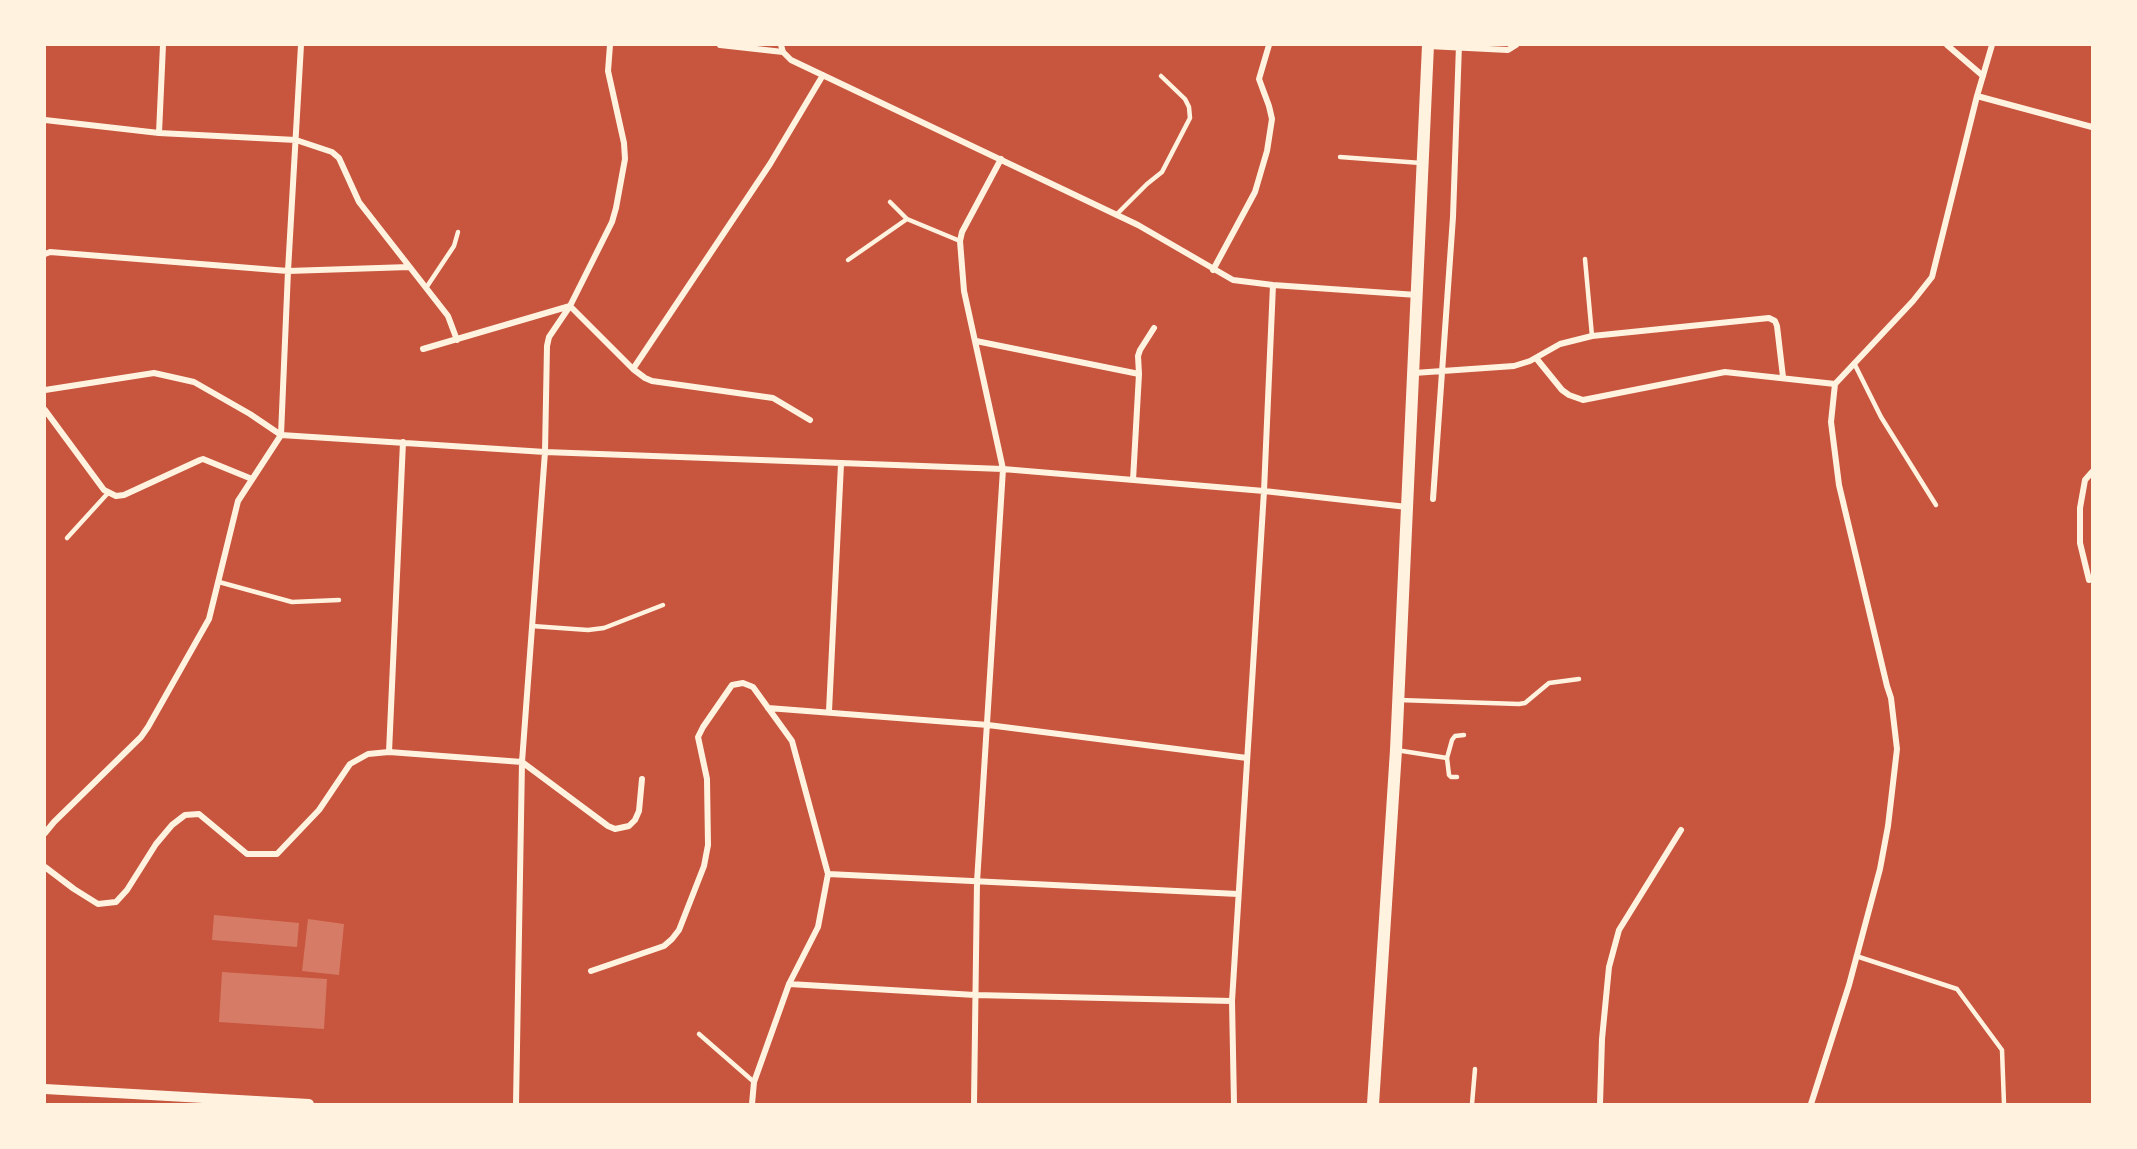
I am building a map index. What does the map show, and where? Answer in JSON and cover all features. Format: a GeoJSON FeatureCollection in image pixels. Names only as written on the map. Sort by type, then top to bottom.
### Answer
{"type":"FeatureCollection","features":[{"type":"Feature","properties":{"kind":"main road"},"geometry":{"type":"LineString","coordinates":[[1373,1104],[1399,700],[1428,46]]}},
{"type":"Feature","properties":{"kind":"street"},"geometry":{"type":"LineString","coordinates":[[159,133],[163,45]]}},
{"type":"Feature","properties":{"kind":"street"},"geometry":{"type":"LineString","coordinates":[[45,833],[141,737],[205,628],[219,582],[238,501],[281,435],[301,45]]}},
{"type":"Feature","properties":{"kind":"street"},"geometry":{"type":"LineString","coordinates":[[516,1104],[522,762],[545,452],[547,346],[549,337],[570,306],[612,222],[625,159],[624,143],[608,72],[610,45]]}},
{"type":"Feature","properties":{"kind":"street"},"geometry":{"type":"LineString","coordinates":[[720,45],[782,48],[791,60],[1116,215],[1178,247],[1233,280],[1417,295]]}},
{"type":"Feature","properties":{"kind":"street"},"geometry":{"type":"LineString","coordinates":[[1213,270],[1255,192],[1267,151],[1272,119],[1259,79],[1269,45]]}},
{"type":"Feature","properties":{"kind":"street"},"geometry":{"type":"LineString","coordinates":[[1428,46],[1508,50],[1516,45]]}},
{"type":"Feature","properties":{"kind":"street"},"geometry":{"type":"LineString","coordinates":[[1947,45],[1983,76]]}},
{"type":"Feature","properties":{"kind":"street"},"geometry":{"type":"LineString","coordinates":[[1811,1104],[1856,956],[1884,851],[1897,733],[1892,698],[1887,686],[1839,485],[1831,422],[1835,384],[1913,301],[1932,277],[1992,45]]}},
{"type":"Feature","properties":{"kind":"street"},"geometry":{"type":"LineString","coordinates":[[1433,499],[1453,217],[1459,46]]}},
{"type":"Feature","properties":{"kind":"street"},"geometry":{"type":"LineString","coordinates":[[633,369],[770,164],[823,75]]}},
{"type":"Feature","properties":{"kind":"street"},"geometry":{"type":"LineString","coordinates":[[1977,96],[2092,127]]}},
{"type":"Feature","properties":{"kind":"street"},"geometry":{"type":"LineString","coordinates":[[45,120],[159,133],[296,141],[337,155],[359,202],[448,316],[457,340]]}},
{"type":"Feature","properties":{"kind":"street"},"geometry":{"type":"LineString","coordinates":[[974,1104],[977,882],[1003,469],[964,291],[960,241],[962,232],[1001,159]]}},
{"type":"Feature","properties":{"kind":"street"},"geometry":{"type":"LineString","coordinates":[[45,254],[50,252],[288,271],[409,267]]}},
{"type":"Feature","properties":{"kind":"street"},"geometry":{"type":"LineString","coordinates":[[1234,1104],[1232,1001],[1264,491],[1274,285]]}},
{"type":"Feature","properties":{"kind":"street"},"geometry":{"type":"LineString","coordinates":[[423,349],[570,306]]}},
{"type":"Feature","properties":{"kind":"street"},"geometry":{"type":"LineString","coordinates":[[570,306],[633,369],[652,381],[773,398],[810,420]]}},
{"type":"Feature","properties":{"kind":"street"},"geometry":{"type":"LineString","coordinates":[[1414,373],[1514,366],[1536,358],[1560,344],[1592,336],[1769,318],[1778,326],[1783,377]]}},
{"type":"Feature","properties":{"kind":"street"},"geometry":{"type":"LineString","coordinates":[[1132,480],[1139,374],[1138,356],[1154,328]]}},
{"type":"Feature","properties":{"kind":"street"},"geometry":{"type":"LineString","coordinates":[[976,341],[1139,374]]}},
{"type":"Feature","properties":{"kind":"street"},"geometry":{"type":"LineString","coordinates":[[1536,358],[1562,390],[1583,400],[1725,372],[1835,384]]}},
{"type":"Feature","properties":{"kind":"street"},"geometry":{"type":"LineString","coordinates":[[45,390],[154,373],[185,379],[250,414],[281,435],[545,452],[1003,469],[1264,491],[1407,507]]}},
{"type":"Feature","properties":{"kind":"street"},"geometry":{"type":"LineString","coordinates":[[45,410],[108,493],[116,496],[124,495],[203,459],[252,480]]}},
{"type":"Feature","properties":{"kind":"street"},"geometry":{"type":"LineString","coordinates":[[389,752],[403,442]]}},
{"type":"Feature","properties":{"kind":"street"},"geometry":{"type":"LineString","coordinates":[[829,711],[841,464]]}},
{"type":"Feature","properties":{"kind":"street"},"geometry":{"type":"LineString","coordinates":[[2089,580],[2080,543],[2079,508],[2085,480],[2092,472]]}},
{"type":"Feature","properties":{"kind":"street"},"geometry":{"type":"LineString","coordinates":[[591,971],[664,945],[679,930],[704,866],[708,845],[707,779],[698,737],[732,685],[743,683],[753,687],[792,741],[828,874],[818,927],[789,984],[754,1082],[752,1104]]}},
{"type":"Feature","properties":{"kind":"street"},"geometry":{"type":"LineString","coordinates":[[768,708],[987,724],[1247,758]]}},
{"type":"Feature","properties":{"kind":"street"},"geometry":{"type":"LineString","coordinates":[[45,867],[98,904],[116,902],[127,890],[156,844],[172,825],[185,815],[199,814],[247,854],[277,854],[319,810],[350,764],[368,754],[389,752],[522,762],[615,829],[629,826],[635,820],[639,811],[642,779]]}},
{"type":"Feature","properties":{"kind":"street"},"geometry":{"type":"LineString","coordinates":[[1600,1104],[1602,1039],[1608,979],[1619,930],[1681,830]]}},
{"type":"Feature","properties":{"kind":"street"},"geometry":{"type":"LineString","coordinates":[[828,874],[1238,894]]}},
{"type":"Feature","properties":{"kind":"street"},"geometry":{"type":"LineString","coordinates":[[789,984],[975,995],[1232,1001]]}},
{"type":"Feature","properties":{"kind":"street"},"geometry":{"type":"LineString","coordinates":[[45,1089],[190,1101],[309,1104]]}},
{"type":"Feature","properties":{"kind":"lane"},"geometry":{"type":"LineString","coordinates":[[1116,215],[1162,172],[1190,118],[1189,107],[1185,99],[1161,76]]}},
{"type":"Feature","properties":{"kind":"lane"},"geometry":{"type":"LineString","coordinates":[[1340,158],[1423,163]]}},
{"type":"Feature","properties":{"kind":"lane"},"geometry":{"type":"LineString","coordinates":[[890,202],[907,219],[960,241]]}},
{"type":"Feature","properties":{"kind":"lane"},"geometry":{"type":"LineString","coordinates":[[848,260],[907,219]]}},
{"type":"Feature","properties":{"kind":"lane"},"geometry":{"type":"LineString","coordinates":[[426,288],[454,246],[458,232]]}},
{"type":"Feature","properties":{"kind":"lane"},"geometry":{"type":"LineString","coordinates":[[1585,259],[1592,336]]}},
{"type":"Feature","properties":{"kind":"lane"},"geometry":{"type":"LineString","coordinates":[[1854,363],[1881,417],[1936,505]]}},
{"type":"Feature","properties":{"kind":"lane"},"geometry":{"type":"LineString","coordinates":[[67,538],[108,493]]}},
{"type":"Feature","properties":{"kind":"lane"},"geometry":{"type":"LineString","coordinates":[[219,582],[292,602],[339,600]]}},
{"type":"Feature","properties":{"kind":"lane"},"geometry":{"type":"LineString","coordinates":[[532,626],[588,630],[604,628],[663,605]]}},
{"type":"Feature","properties":{"kind":"lane"},"geometry":{"type":"LineString","coordinates":[[1399,700],[1519,704],[1525,703],[1549,683],[1579,679]]}},
{"type":"Feature","properties":{"kind":"lane"},"geometry":{"type":"LineString","coordinates":[[1457,777],[1449,775],[1447,758],[1452,740],[1455,736],[1464,735]]}},
{"type":"Feature","properties":{"kind":"lane"},"geometry":{"type":"LineString","coordinates":[[1396,750],[1447,758]]}},
{"type":"Feature","properties":{"kind":"lane"},"geometry":{"type":"LineString","coordinates":[[1856,956],[1957,988],[2002,1050],[2004,1104]]}},
{"type":"Feature","properties":{"kind":"lane"},"geometry":{"type":"LineString","coordinates":[[699,1034],[754,1082]]}},
{"type":"Feature","properties":{"kind":"lane"},"geometry":{"type":"LineString","coordinates":[[1472,1104],[1474,1069]]}},
{"type":"Feature","properties":{"kind":"building"},"geometry":{"type":"Polygon","coordinates":[[[214,915],[299,923],[297,947],[212,940],[214,915]]]}},
{"type":"Feature","properties":{"kind":"building"},"geometry":{"type":"Polygon","coordinates":[[[308,919],[344,924],[339,975],[302,971],[308,919]]]}},
{"type":"Feature","properties":{"kind":"building"},"geometry":{"type":"Polygon","coordinates":[[[222,972],[327,979],[324,1029],[219,1022],[222,972]]]}}]}
